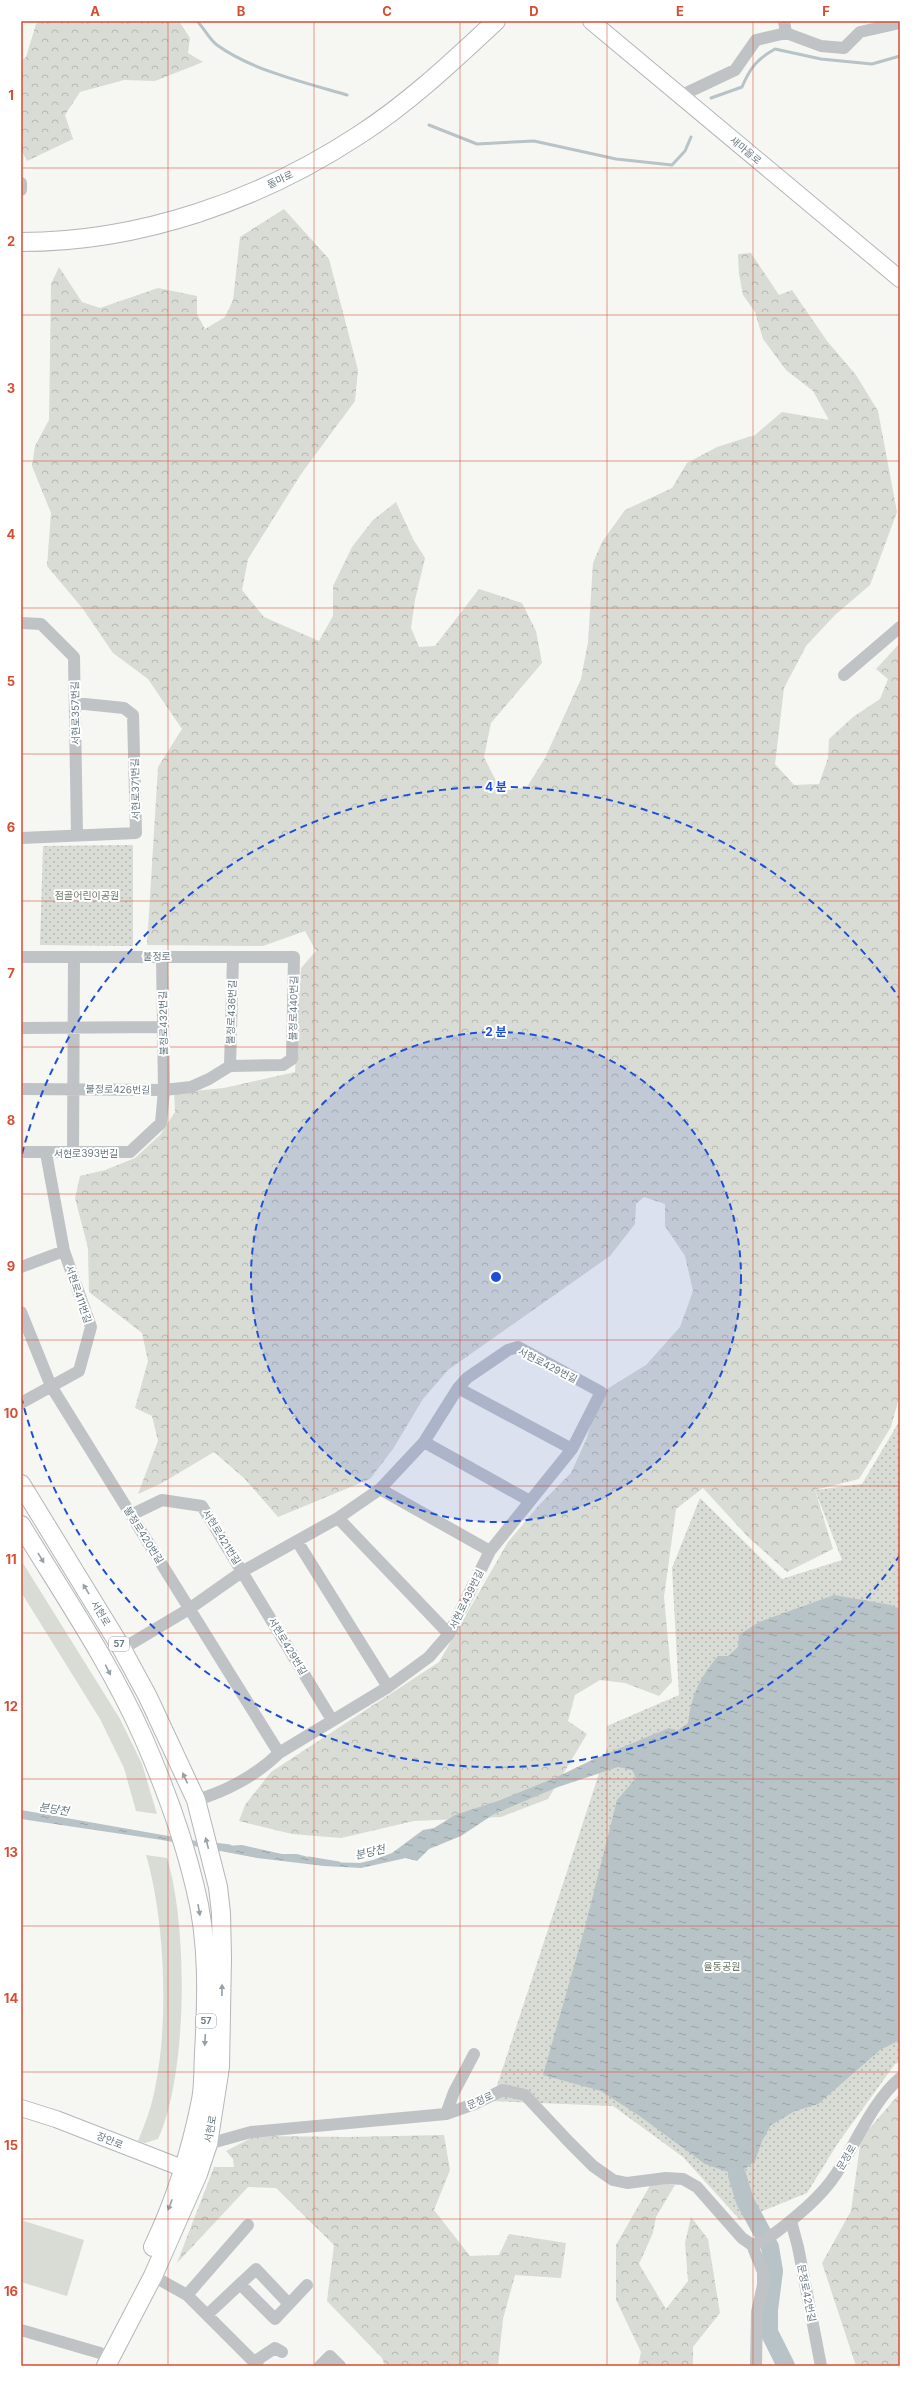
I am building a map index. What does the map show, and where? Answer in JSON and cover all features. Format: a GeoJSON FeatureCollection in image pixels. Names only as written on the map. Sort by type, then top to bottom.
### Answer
{"type":"FeatureCollection","features":[{"type":"Feature","properties":{"kind":"main road","name":"돌마로"},"geometry":{"type":"LineString","coordinates":[[21,242],[71,239],[146,227],[216,206],[282,179],[359,135],[388,114],[434,78],[496,21]]}},
{"type":"Feature","properties":{"kind":"main road","name":"서현로"},"geometry":{"type":"LineString","coordinates":[[21,1484],[122,1649],[148,1697],[198,1807],[214,1871],[221,1913],[222,2016],[220,2067],[191,2171],[153,2276],[100,2362]]}},
{"type":"Feature","properties":{"kind":"main road","name":"서현로"},"geometry":{"type":"LineString","coordinates":[[21,1525],[103,1661],[142,1736],[176,1819],[200,1915],[206,1964],[206,2007],[199,2143]]}},
{"type":"Feature","properties":{"kind":"main road","name":"서현로"},"geometry":{"type":"LineString","coordinates":[[100,2362],[155,2243],[191,2171]]}},
{"type":"Feature","properties":{"kind":"street","name":"새마을로"},"geometry":{"type":"LineString","coordinates":[[591,21],[900,279]]}},
{"type":"Feature","properties":{"kind":"street"},"geometry":{"type":"LineString","coordinates":[[680,96],[735,70],[756,40],[785,27],[821,46],[844,48],[860,32],[900,23]]}},
{"type":"Feature","properties":{"kind":"street"},"geometry":{"type":"LineString","coordinates":[[21,183],[21,190]]}},
{"type":"Feature","properties":{"kind":"street","name":"서현로357번길"},"geometry":{"type":"LineString","coordinates":[[21,623],[41,624],[74,658],[77,835]]}},
{"type":"Feature","properties":{"kind":"street"},"geometry":{"type":"LineString","coordinates":[[844,675],[900,627]]}},
{"type":"Feature","properties":{"kind":"street","name":"서현로371번길"},"geometry":{"type":"LineString","coordinates":[[21,838],[136,833],[133,715],[124,708],[75,703]]}},
{"type":"Feature","properties":{"kind":"street","name":"불정로432번길"},"geometry":{"type":"LineString","coordinates":[[162,956],[164,1090]]}},
{"type":"Feature","properties":{"kind":"street","name":"불정로"},"geometry":{"type":"LineString","coordinates":[[21,957],[294,956]]}},
{"type":"Feature","properties":{"kind":"street","name":"불정로440번길"},"geometry":{"type":"LineString","coordinates":[[230,1066],[283,1066],[292,1059],[294,956]]}},
{"type":"Feature","properties":{"kind":"street","name":"불정로426번길"},"geometry":{"type":"LineString","coordinates":[[73,1152],[74,957]]}},
{"type":"Feature","properties":{"kind":"street","name":"불정로436번길"},"geometry":{"type":"LineString","coordinates":[[230,1066],[232,957]]}},
{"type":"Feature","properties":{"kind":"street"},"geometry":{"type":"LineString","coordinates":[[21,1028],[163,1027]]}},
{"type":"Feature","properties":{"kind":"street"},"geometry":{"type":"LineString","coordinates":[[164,1090],[191,1087],[209,1079],[230,1066]]}},
{"type":"Feature","properties":{"kind":"street"},"geometry":{"type":"LineString","coordinates":[[21,1088],[73,1088]]}},
{"type":"Feature","properties":{"kind":"street","name":"불정로426번길"},"geometry":{"type":"LineString","coordinates":[[73,1088],[164,1090]]}},
{"type":"Feature","properties":{"kind":"street","name":"서현로393번길"},"geometry":{"type":"LineString","coordinates":[[21,1152],[130,1152],[161,1123],[164,1090]]}},
{"type":"Feature","properties":{"kind":"street","name":"서현로411번길"},"geometry":{"type":"LineString","coordinates":[[21,1403],[79,1371],[91,1327],[64,1251],[46,1153]]}},
{"type":"Feature","properties":{"kind":"street"},"geometry":{"type":"LineString","coordinates":[[21,1267],[64,1251]]}},
{"type":"Feature","properties":{"kind":"street","name":"불정로420번길"},"geometry":{"type":"LineString","coordinates":[[21,1312],[52,1386],[279,1753]]}},
{"type":"Feature","properties":{"kind":"street","name":"서현로429번길"},"geometry":{"type":"LineString","coordinates":[[122,1649],[190,1609],[243,1571],[338,1518],[380,1489],[424,1442],[458,1388],[490,1360],[508,1350],[518,1347],[601,1392]]}},
{"type":"Feature","properties":{"kind":"street"},"geometry":{"type":"LineString","coordinates":[[458,1388],[572,1449]]}},
{"type":"Feature","properties":{"kind":"street","name":"서현로439번길"},"geometry":{"type":"LineString","coordinates":[[198,1807],[269,1762],[279,1753],[388,1687],[429,1657],[449,1634],[490,1551],[572,1449],[601,1392]]}},
{"type":"Feature","properties":{"kind":"street"},"geometry":{"type":"LineString","coordinates":[[424,1442],[530,1501]]}},
{"type":"Feature","properties":{"kind":"street"},"geometry":{"type":"LineString","coordinates":[[380,1489],[490,1551]]}},
{"type":"Feature","properties":{"kind":"street","name":"서현로421번길"},"geometry":{"type":"LineString","coordinates":[[131,1515],[162,1500],[202,1506],[243,1571]]}},
{"type":"Feature","properties":{"kind":"street"},"geometry":{"type":"LineString","coordinates":[[338,1518],[449,1634]]}},
{"type":"Feature","properties":{"kind":"street"},"geometry":{"type":"LineString","coordinates":[[297,1541],[388,1687]]}},
{"type":"Feature","properties":{"kind":"street","name":"서현로429번길"},"geometry":{"type":"LineString","coordinates":[[243,1571],[332,1720]]}},
{"type":"Feature","properties":{"kind":"street"},"geometry":{"type":"LineString","coordinates":[[446,2114],[454,2092],[474,2054]]}},
{"type":"Feature","properties":{"kind":"street","name":"문정로"},"geometry":{"type":"LineString","coordinates":[[199,2143],[251,2132],[446,2114],[474,2104],[503,2090],[525,2095],[593,2166],[613,2180],[627,2183],[666,2178],[683,2179],[696,2187],[742,2238],[755,2245],[786,2225],[824,2192],[841,2167],[867,2120],[900,2078]]}},
{"type":"Feature","properties":{"kind":"street","name":"장안로"},"geometry":{"type":"LineString","coordinates":[[21,2108],[56,2119],[191,2171]]}},
{"type":"Feature","properties":{"kind":"street"},"geometry":{"type":"LineString","coordinates":[[187,2295],[248,2225]]}},
{"type":"Feature","properties":{"kind":"street","name":"문정로42번길"},"geometry":{"type":"LineString","coordinates":[[786,2225],[798,2247],[821,2366]]}},
{"type":"Feature","properties":{"kind":"street"},"geometry":{"type":"LineString","coordinates":[[755,2245],[763,2272],[763,2286],[757,2312],[756,2366]]}},
{"type":"Feature","properties":{"kind":"street"},"geometry":{"type":"LineString","coordinates":[[207,2315],[256,2269],[289,2304]]}},
{"type":"Feature","properties":{"kind":"street"},"geometry":{"type":"LineString","coordinates":[[153,2276],[187,2295],[256,2364],[275,2348],[282,2352]]}},
{"type":"Feature","properties":{"kind":"street"},"geometry":{"type":"LineString","coordinates":[[240,2284],[275,2319],[307,2285]]}},
{"type":"Feature","properties":{"kind":"street"},"geometry":{"type":"LineString","coordinates":[[21,2330],[100,2362]]}},
{"type":"Feature","properties":{"kind":"street"},"geometry":{"type":"LineString","coordinates":[[320,2366],[330,2356],[340,2366]]}},
{"type":"Feature","properties":{"kind":"green space"},"geometry":{"type":"Polygon","coordinates":[[[39,21],[179,21],[190,38],[188,53],[203,62],[155,81],[124,80],[80,92],[65,115],[73,139],[27,161],[21,149],[21,61],[26,57],[36,24],[39,21]]]}},
{"type":"Feature","properties":{"kind":"green space"},"geometry":{"type":"Polygon","coordinates":[[[284,209],[329,259],[358,370],[355,401],[301,474],[248,559],[242,590],[264,617],[319,641],[333,616],[333,586],[352,547],[373,520],[396,502],[413,539],[425,558],[415,600],[411,628],[419,647],[435,646],[479,589],[522,603],[536,631],[542,663],[491,723],[484,757],[501,791],[527,787],[545,758],[581,679],[588,642],[593,563],[602,542],[625,510],[672,488],[687,463],[717,447],[755,435],[782,412],[829,420],[813,391],[786,370],[763,339],[755,312],[743,295],[739,274],[738,254],[751,253],[779,295],[792,290],[827,341],[856,375],[878,411],[897,512],[870,585],[835,615],[806,646],[784,688],[775,764],[794,785],[819,784],[828,758],[829,739],[853,717],[880,699],[888,679],[876,669],[900,643],[900,1394],[891,1427],[859,1479],[815,1490],[833,1549],[787,1572],[748,1537],[703,1488],[676,1509],[664,1597],[672,1682],[659,1696],[625,1683],[600,1680],[575,1695],[568,1721],[587,1734],[548,1799],[501,1817],[414,1821],[341,1838],[292,1834],[239,1821],[245,1805],[271,1772],[439,1662],[508,1542],[540,1504],[571,1473],[586,1440],[597,1406],[607,1389],[646,1365],[680,1327],[693,1291],[685,1256],[665,1226],[665,1204],[644,1197],[636,1204],[635,1224],[610,1256],[448,1370],[423,1399],[393,1449],[370,1479],[278,1517],[245,1479],[214,1452],[162,1483],[138,1494],[158,1441],[152,1416],[135,1408],[148,1361],[142,1333],[89,1292],[88,1248],[75,1198],[80,1176],[105,1170],[135,1158],[160,1135],[175,1112],[174,1093],[224,1088],[295,1072],[301,968],[316,951],[305,931],[263,946],[147,945],[158,767],[182,729],[148,679],[113,653],[83,609],[47,566],[51,513],[32,466],[35,446],[49,420],[51,284],[59,267],[82,302],[100,308],[158,288],[197,296],[197,314],[205,329],[225,317],[233,300],[240,237],[284,209]]]}},
{"type":"Feature","properties":{"kind":"green space","name":"점골어린이공원"},"geometry":{"type":"Polygon","coordinates":[[[133,845],[133,946],[40,945],[43,846],[133,845]]]}},
{"type":"Feature","properties":{"kind":"green space","name":"율동공원"},"geometry":{"type":"Polygon","coordinates":[[[900,1420],[900,2062],[895,2064],[838,2143],[807,2193],[740,2220],[683,2157],[613,2106],[492,2101],[608,1746],[607,1726],[679,1695],[672,1568],[700,1498],[782,1579],[842,1560],[815,1490],[862,1484],[900,1420]]]}},
{"type":"Feature","properties":{"kind":"green space"},"geometry":{"type":"Polygon","coordinates":[[[21,1560],[120,1719],[142,1764],[157,1814],[136,1811],[124,1768],[100,1719],[21,1592],[21,1560]]]}},
{"type":"Feature","properties":{"kind":"green space"},"geometry":{"type":"Polygon","coordinates":[[[146,1855],[167,1858],[174,1887],[179,1921],[182,2000],[180,2039],[175,2077],[168,2111],[158,2139],[145,2143],[138,2141],[146,2122],[154,2095],[162,2033],[163,2002],[161,1939],[152,1881],[146,1855]]]}},
{"type":"Feature","properties":{"kind":"green space"},"geometry":{"type":"Polygon","coordinates":[[[900,2093],[900,2366],[856,2366],[822,2263],[851,2211],[861,2138],[900,2093]]]}},
{"type":"Feature","properties":{"kind":"green space"},"geometry":{"type":"Polygon","coordinates":[[[444,2135],[450,2170],[434,2210],[470,2256],[499,2255],[509,2234],[566,2243],[561,2278],[515,2275],[503,2319],[498,2366],[385,2366],[382,2358],[327,2301],[334,2245],[276,2188],[248,2187],[177,2263],[214,2167],[234,2167],[233,2159],[226,2151],[255,2136],[349,2137],[444,2135]]]}},
{"type":"Feature","properties":{"kind":"green space"},"geometry":{"type":"Polygon","coordinates":[[[652,2182],[675,2185],[656,2217],[653,2233],[639,2264],[666,2309],[688,2281],[685,2243],[691,2217],[708,2239],[720,2313],[693,2347],[693,2366],[638,2366],[641,2352],[616,2300],[616,2245],[652,2182]]]}},
{"type":"Feature","properties":{"kind":"green space"},"geometry":{"type":"Polygon","coordinates":[[[21,2220],[84,2240],[67,2296],[21,2282],[21,2220]]]}},
{"type":"Feature","properties":{"kind":"water","name":"율동공원"},"geometry":{"type":"Polygon","coordinates":[[[834,1595],[891,1605],[900,1609],[900,2040],[880,2050],[818,2104],[795,2111],[771,2125],[762,2141],[755,2161],[737,2175],[705,2164],[641,2117],[601,2091],[543,2075],[584,1931],[617,1800],[636,1778],[632,1770],[618,1767],[558,1787],[494,1814],[461,1836],[429,1849],[417,1861],[406,1858],[361,1868],[324,1866],[257,1858],[162,1840],[21,1819],[21,1810],[225,1846],[242,1845],[282,1854],[297,1854],[327,1862],[360,1863],[373,1860],[392,1853],[423,1830],[434,1828],[455,1815],[498,1801],[669,1728],[677,1731],[688,1723],[694,1695],[706,1672],[718,1656],[728,1656],[738,1647],[739,1635],[759,1622],[834,1595]]]}},
{"type":"Feature","properties":{"kind":"waterway"},"geometry":{"type":"LineString","coordinates":[[197,21],[211,40],[231,54],[246,62],[279,75],[347,95]]}},
{"type":"Feature","properties":{"kind":"waterway"},"geometry":{"type":"LineString","coordinates":[[711,98],[742,87],[748,74],[759,60],[775,49],[821,59],[872,64],[900,56]]}},
{"type":"Feature","properties":{"kind":"waterway"},"geometry":{"type":"LineString","coordinates":[[429,125],[477,144],[534,141],[616,159],[672,165],[685,151],[691,137]]}},
{"type":"Feature","properties":{"kind":"waterway","name":"분당천"},"geometry":{"type":"LineString","coordinates":[[214,1844],[230,1846]]}},
{"type":"Feature","properties":{"kind":"waterway","name":"분당천"},"geometry":{"type":"LineString","coordinates":[[309,1858],[339,1863]]}},
{"type":"Feature","properties":{"kind":"waterway"},"geometry":{"type":"LineString","coordinates":[[737,2175],[745,2201],[770,2247],[774,2271],[769,2310],[769,2332],[786,2366]]}}]}
